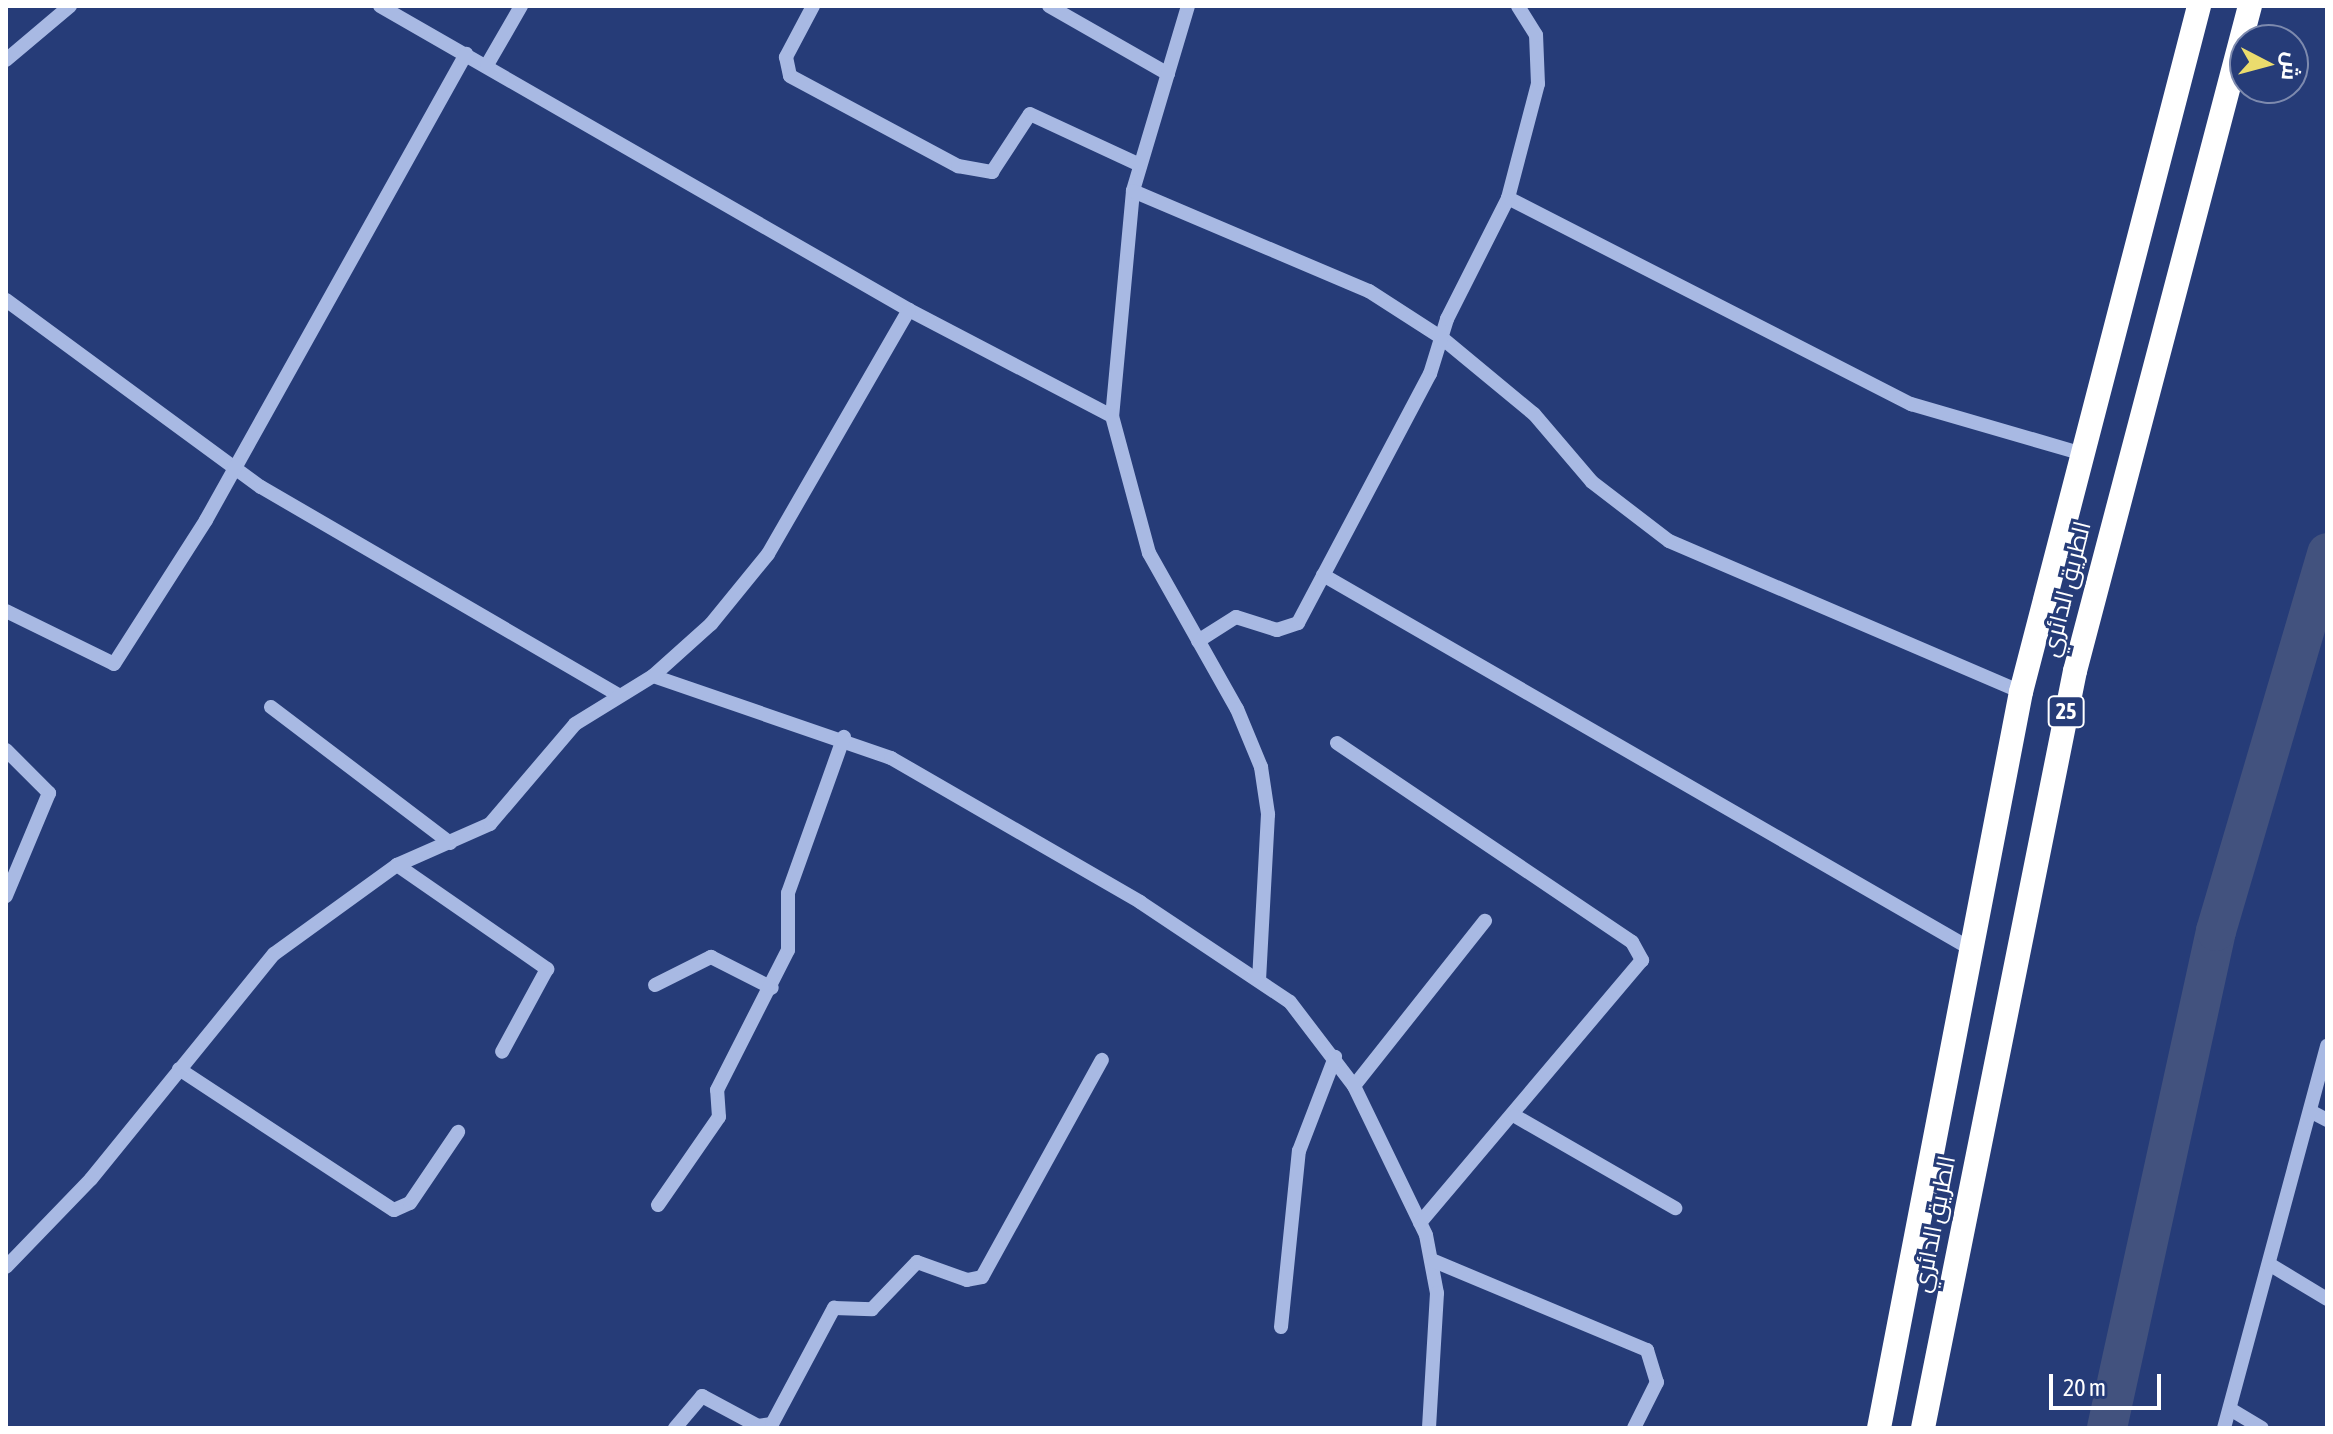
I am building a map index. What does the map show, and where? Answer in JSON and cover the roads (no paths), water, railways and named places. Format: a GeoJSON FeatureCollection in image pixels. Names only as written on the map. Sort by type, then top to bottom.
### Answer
{"type":"FeatureCollection","features":[{"type":"Feature","properties":{"kind":"highway","name":"الطريق الدائري"},"geometry":{"type":"LineString","coordinates":[[1879,1428],[2021,692],[2080,453],[2199,6]]}},
{"type":"Feature","properties":{"kind":"highway","name":"الطريق الدائري"},"geometry":{"type":"LineString","coordinates":[[1923,1428],[2075,671],[2250,6]]}},
{"type":"Feature","properties":{"kind":"street"},"geometry":{"type":"LineString","coordinates":[[6,60],[70,6]]}},
{"type":"Feature","properties":{"kind":"street"},"geometry":{"type":"LineString","coordinates":[[380,6],[909,310],[1112,416]]}},
{"type":"Feature","properties":{"kind":"street"},"geometry":{"type":"LineString","coordinates":[[487,65],[521,6]]}},
{"type":"Feature","properties":{"kind":"street"},"geometry":{"type":"LineString","coordinates":[[813,6],[786,57],[790,76],[958,166],[992,172],[1030,114],[1140,165]]}},
{"type":"Feature","properties":{"kind":"street"},"geometry":{"type":"LineString","coordinates":[[1049,6],[1168,74]]}},
{"type":"Feature","properties":{"kind":"street"},"geometry":{"type":"LineString","coordinates":[[1188,6],[1133,191],[1112,416],[1149,553],[1252,737],[1266,795],[1259,979]]}},
{"type":"Feature","properties":{"kind":"street"},"geometry":{"type":"LineString","coordinates":[[1198,641],[1248,615],[1288,629],[1323,575],[1442,338],[1508,198],[1538,84],[1536,35],[1518,6]]}},
{"type":"Feature","properties":{"kind":"street"},"geometry":{"type":"LineString","coordinates":[[6,611],[114,664],[233,467],[466,54]]}},
{"type":"Feature","properties":{"kind":"street"},"geometry":{"type":"LineString","coordinates":[[1133,191],[1369,291],[1442,338],[1534,414],[1592,482],[1669,541],[2021,692]]}},
{"type":"Feature","properties":{"kind":"street"},"geometry":{"type":"LineString","coordinates":[[1508,198],[1911,404],[2080,453]]}},
{"type":"Feature","properties":{"kind":"street"},"geometry":{"type":"LineString","coordinates":[[6,300],[233,467],[619,695]]}},
{"type":"Feature","properties":{"kind":"street"},"geometry":{"type":"LineString","coordinates":[[6,1267],[91,1179],[274,954],[397,865],[490,824],[575,724],[653,676],[755,573],[909,310]]}},
{"type":"Feature","properties":{"kind":"street"},"geometry":{"type":"LineString","coordinates":[[1323,575],[1971,949]]}},
{"type":"Feature","properties":{"kind":"street"},"geometry":{"type":"LineString","coordinates":[[653,676],[844,737],[1013,825],[1259,979],[1290,1002],[1335,1057],[1354,1086],[1420,1223],[1434,1261],[1429,1428]]}},
{"type":"Feature","properties":{"kind":"street"},"geometry":{"type":"LineString","coordinates":[[271,707],[450,843]]}},
{"type":"Feature","properties":{"kind":"street"},"geometry":{"type":"LineString","coordinates":[[658,1205],[719,1117],[717,1090],[772,988],[793,934],[788,893],[844,737]]}},
{"type":"Feature","properties":{"kind":"street"},"geometry":{"type":"LineString","coordinates":[[1337,743],[1640,952],[1637,973],[1420,1223]]}},
{"type":"Feature","properties":{"kind":"street"},"geometry":{"type":"LineString","coordinates":[[6,750],[49,793],[6,896]]}},
{"type":"Feature","properties":{"kind":"street"},"geometry":{"type":"LineString","coordinates":[[397,865],[547,969],[502,1052]]}},
{"type":"Feature","properties":{"kind":"street"},"geometry":{"type":"LineString","coordinates":[[1354,1086],[1485,921]]}},
{"type":"Feature","properties":{"kind":"street"},"geometry":{"type":"LineString","coordinates":[[655,985],[711,957],[772,988]]}},
{"type":"Feature","properties":{"kind":"street"},"geometry":{"type":"LineString","coordinates":[[2224,1428],[2327,1046]]}},
{"type":"Feature","properties":{"kind":"street"},"geometry":{"type":"LineString","coordinates":[[1281,1327],[1299,1151],[1335,1057]]}},
{"type":"Feature","properties":{"kind":"street"},"geometry":{"type":"LineString","coordinates":[[675,1428],[702,1396],[758,1426],[772,1424],[834,1308],[872,1309],[917,1262],[967,1280],[982,1277],[1102,1060]]}},
{"type":"Feature","properties":{"kind":"street"},"geometry":{"type":"LineString","coordinates":[[179,1069],[394,1210],[410,1203],[458,1132]]}},
{"type":"Feature","properties":{"kind":"street"},"geometry":{"type":"LineString","coordinates":[[2310,1111],[2327,1120]]}},
{"type":"Feature","properties":{"kind":"street"},"geometry":{"type":"LineString","coordinates":[[1515,1116],[1675,1208]]}},
{"type":"Feature","properties":{"kind":"street"},"geometry":{"type":"LineString","coordinates":[[1434,1261],[1647,1350],[1657,1382],[1634,1428]]}},
{"type":"Feature","properties":{"kind":"street"},"geometry":{"type":"LineString","coordinates":[[2269,1264],[2327,1299]]}},
{"type":"Feature","properties":{"kind":"street"},"geometry":{"type":"LineString","coordinates":[[2230,1409],[2262,1428]]}},
{"type":"Feature","properties":{"kind":"waterway"},"geometry":{"type":"LineString","coordinates":[[2107,1428],[2216,931],[2327,553]]}}]}
